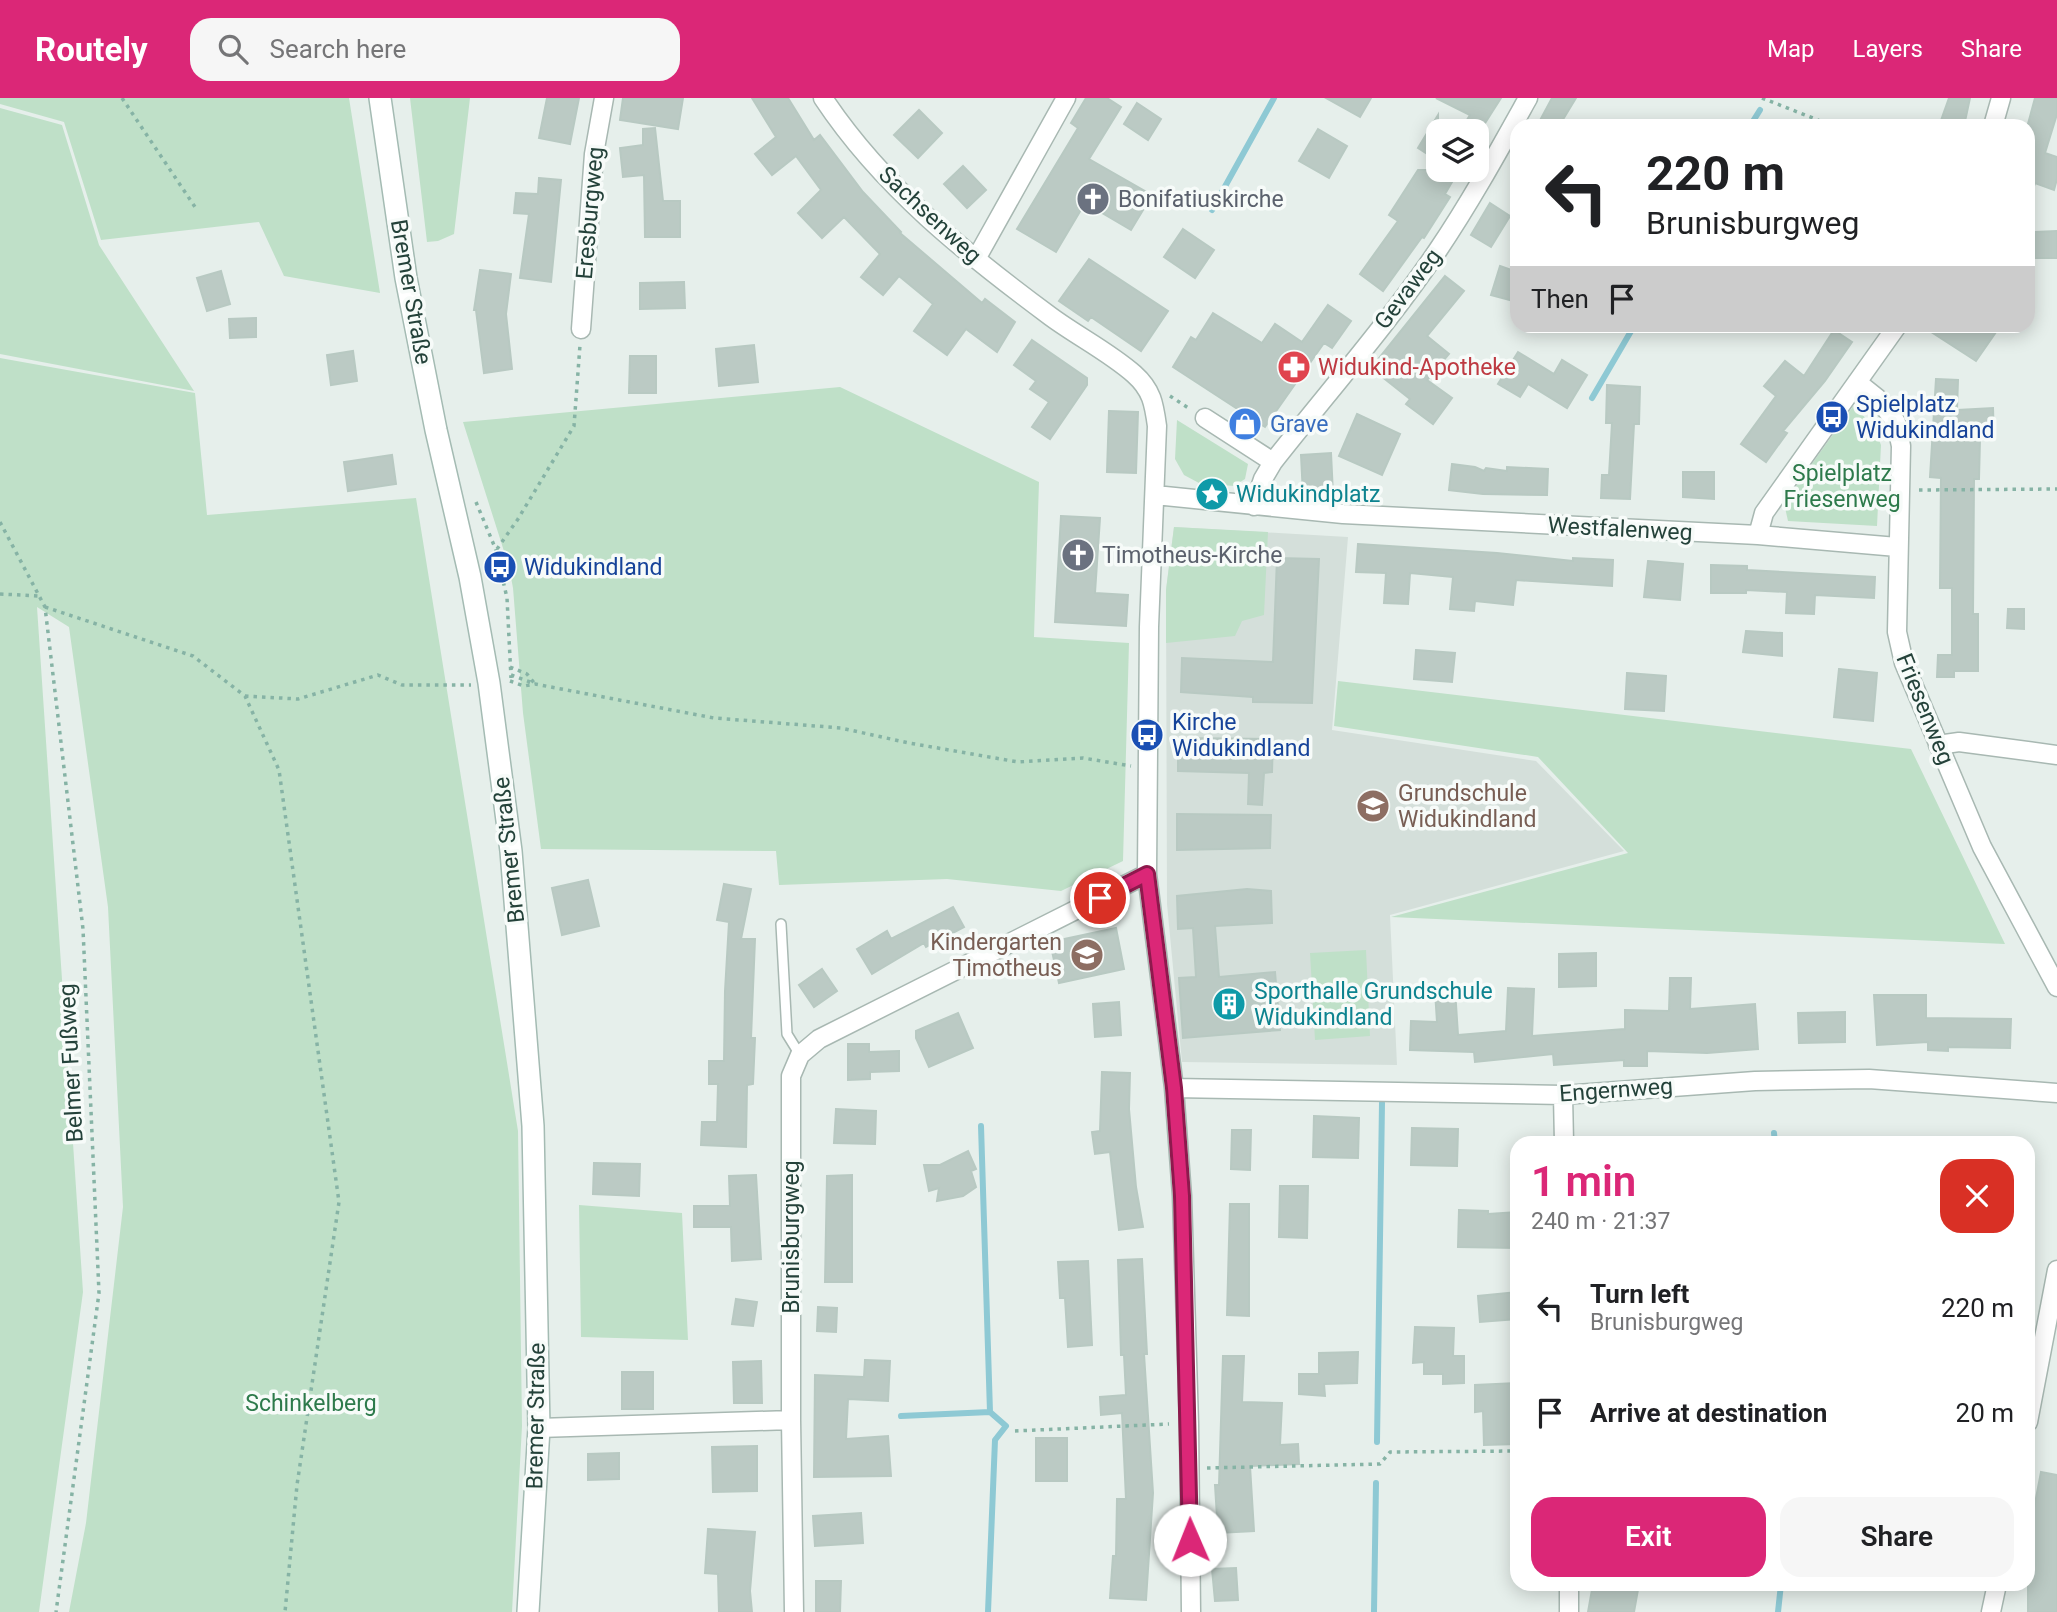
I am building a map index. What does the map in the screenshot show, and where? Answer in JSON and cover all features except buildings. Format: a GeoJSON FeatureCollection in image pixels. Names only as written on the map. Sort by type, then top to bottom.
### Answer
{"type":"FeatureCollection","features":[{"type":"Feature","properties":{"kind":"main road","name":"Bremer Straße"},"geometry":{"type":"LineString","coordinates":[[380,98],[406,278],[447,483],[470,577],[511,851],[533,1126],[539,1428],[528,1612]]}},
{"type":"Feature","properties":{"kind":"street","name":"Eresburgweg"},"geometry":{"type":"LineString","coordinates":[[581,329],[594,154],[604,98]]}},
{"type":"Feature","properties":{"kind":"street","name":"Sachsenweg"},"geometry":{"type":"LineString","coordinates":[[823,98],[877,168],[937,228],[1051,317],[1135,375],[1153,399]]}},
{"type":"Feature","properties":{"kind":"street"},"geometry":{"type":"LineString","coordinates":[[976,259],[1066,98]]}},
{"type":"Feature","properties":{"kind":"street","name":"Gevaweg"},"geometry":{"type":"LineString","coordinates":[[1516,119],[1528,98]]}},
{"type":"Feature","properties":{"kind":"street"},"geometry":{"type":"LineString","coordinates":[[1995,119],[2001,98]]}},
{"type":"Feature","properties":{"kind":"street","name":"Gevaweg"},"geometry":{"type":"LineString","coordinates":[[1255,506],[1263,479],[1273,461],[1384,323],[1437,252],[1510,130]]}},
{"type":"Feature","properties":{"kind":"street"},"geometry":{"type":"LineString","coordinates":[[1758,534],[1764,513],[1892,333]]}},
{"type":"Feature","properties":{"kind":"street","name":"Friesenweg"},"geometry":{"type":"LineString","coordinates":[[1857,382],[1877,398],[1896,422],[1901,446],[1897,632],[1904,663],[1982,847],[2057,987]]}},
{"type":"Feature","properties":{"kind":"street"},"geometry":{"type":"LineString","coordinates":[[1153,399],[1157,426],[1149,627],[1147,874],[1174,1088],[1182,1196],[1191,1612]]}},
{"type":"Feature","properties":{"kind":"street"},"geometry":{"type":"LineString","coordinates":[[1205,418],[1273,461]]}},
{"type":"Feature","properties":{"kind":"street"},"geometry":{"type":"LineString","coordinates":[[1155,495],[1255,506]]}},
{"type":"Feature","properties":{"kind":"street","name":"Westfalenweg"},"geometry":{"type":"LineString","coordinates":[[1255,506],[1343,514],[1758,534],[1897,547]]}},
{"type":"Feature","properties":{"kind":"street"},"geometry":{"type":"LineString","coordinates":[[1938,745],[1959,742],[2057,755]]}},
{"type":"Feature","properties":{"kind":"street"},"geometry":{"type":"LineString","coordinates":[[800,1055],[819,1039],[1147,874]]}},
{"type":"Feature","properties":{"kind":"street","name":"Brunisburgweg"},"geometry":{"type":"LineString","coordinates":[[794,1612],[791,1420],[792,1076],[800,1055]]}},
{"type":"Feature","properties":{"kind":"street","name":"Engernweg"},"geometry":{"type":"LineString","coordinates":[[1174,1088],[1563,1095],[1755,1081],[1869,1079],[2057,1093]]}},
{"type":"Feature","properties":{"kind":"street"},"geometry":{"type":"LineString","coordinates":[[1563,1095],[1564,1136]]}},
{"type":"Feature","properties":{"kind":"street"},"geometry":{"type":"LineString","coordinates":[[2035,1364],[2057,1270]]}},
{"type":"Feature","properties":{"kind":"street"},"geometry":{"type":"LineString","coordinates":[[539,1428],[791,1420]]}},
{"type":"Feature","properties":{"kind":"street"},"geometry":{"type":"LineString","coordinates":[[1569,1591],[1569,1612]]}},
{"type":"Feature","properties":{"kind":"street"},"geometry":{"type":"LineString","coordinates":[[1991,1612],[1996,1591]]}},
{"type":"Feature","properties":{"kind":"lane"},"geometry":{"type":"LineString","coordinates":[[781,924],[787,1034],[800,1055]]}},
{"type":"Feature","properties":{"kind":"path"},"geometry":{"type":"LineString","coordinates":[[122,98],[195,207]]}},
{"type":"Feature","properties":{"kind":"path"},"geometry":{"type":"LineString","coordinates":[[1762,98],[1815,119]]}},
{"type":"Feature","properties":{"kind":"path"},"geometry":{"type":"LineString","coordinates":[[496,550],[518,519],[574,426],[581,329]]}},
{"type":"Feature","properties":{"kind":"path"},"geometry":{"type":"LineString","coordinates":[[1153,399],[1164,392],[1205,418]]}},
{"type":"Feature","properties":{"kind":"path"},"geometry":{"type":"LineString","coordinates":[[1899,490],[2057,489]]}},
{"type":"Feature","properties":{"kind":"path","name":"Belmer Fußweg"},"geometry":{"type":"LineString","coordinates":[[0,522],[45,607],[83,929],[99,1293],[56,1612]]}},
{"type":"Feature","properties":{"kind":"path"},"geometry":{"type":"LineString","coordinates":[[0,594],[39,596]]}},
{"type":"Feature","properties":{"kind":"path"},"geometry":{"type":"LineString","coordinates":[[45,607],[192,655],[245,696],[279,770],[339,1202],[297,1485],[285,1612]]}},
{"type":"Feature","properties":{"kind":"path"},"geometry":{"type":"LineString","coordinates":[[510,667],[527,674],[535,684]]}},
{"type":"Feature","properties":{"kind":"path"},"geometry":{"type":"LineString","coordinates":[[245,696],[298,699],[378,675],[402,685],[464,686]]}},
{"type":"Feature","properties":{"kind":"path"},"geometry":{"type":"LineString","coordinates":[[511,675],[535,684],[714,718],[842,728],[1018,762],[1083,758],[1147,769]]}},
{"type":"Feature","properties":{"kind":"path"},"geometry":{"type":"LineString","coordinates":[[511,681],[524,686],[535,684]]}},
{"type":"Feature","properties":{"kind":"path"},"geometry":{"type":"LineString","coordinates":[[1015,1431],[1189,1424]]}},
{"type":"Feature","properties":{"kind":"path"},"geometry":{"type":"LineString","coordinates":[[1189,1469],[1380,1464],[1390,1452],[1510,1451]]}},
{"type":"Feature","properties":{"kind":"shaded area","name":"Grundschule Widukindland"},"geometry":{"type":"Polygon","coordinates":[[[1174,527],[1348,537],[1332,730],[1536,761],[1624,851],[1390,915],[1397,1065],[1182,1062],[1167,904],[1166,590],[1174,527]]]}},
{"type":"Feature","properties":{"kind":"green space"},"geometry":{"type":"Polygon","coordinates":[[[0,98],[349,98],[380,293],[284,276],[259,222],[101,240],[64,122],[0,104],[0,98]]]}},
{"type":"Feature","properties":{"kind":"green space"},"geometry":{"type":"Polygon","coordinates":[[[410,98],[470,98],[454,234],[438,241],[427,242],[410,98]]]}},
{"type":"Feature","properties":{"kind":"green space"},"geometry":{"type":"Polygon","coordinates":[[[0,108],[62,125],[99,245],[194,391],[0,354],[0,108]]]}},
{"type":"Feature","properties":{"kind":"green space","name":"Schinkelberg"},"geometry":{"type":"Polygon","coordinates":[[[0,358],[195,393],[207,515],[416,498],[518,1131],[522,1426],[512,1612],[69,1612],[86,1523],[123,1207],[108,907],[69,627],[37,607],[83,1292],[39,1612],[0,1612],[0,358]]]}},
{"type":"Feature","properties":{"kind":"green space"},"geometry":{"type":"Polygon","coordinates":[[[840,387],[1039,482],[1034,637],[1129,643],[1123,861],[1061,891],[947,879],[779,885],[776,851],[541,849],[523,713],[513,588],[509,567],[463,422],[840,387]]]}},
{"type":"Feature","properties":{"kind":"green space","name":"Spielplatz Friesenweg"},"geometry":{"type":"Polygon","coordinates":[[[1854,405],[1874,428],[1881,445],[1877,526],[1788,521],[1784,503],[1854,405]]]}},
{"type":"Feature","properties":{"kind":"green space"},"geometry":{"type":"Polygon","coordinates":[[[1177,420],[1248,464],[1245,479],[1234,486],[1199,483],[1184,475],[1175,459],[1177,420]]]}},
{"type":"Feature","properties":{"kind":"green space"},"geometry":{"type":"Polygon","coordinates":[[[1174,527],[1268,532],[1264,615],[1242,621],[1235,636],[1166,643],[1166,590],[1174,527]]]}},
{"type":"Feature","properties":{"kind":"green space"},"geometry":{"type":"Polygon","coordinates":[[[1338,681],[1911,749],[2005,944],[1391,917],[1628,853],[1538,757],[1334,726],[1338,681]]]}},
{"type":"Feature","properties":{"kind":"green space"},"geometry":{"type":"Polygon","coordinates":[[[1366,950],[1370,1036],[1315,1040],[1310,953],[1366,950]]]}},
{"type":"Feature","properties":{"kind":"green space"},"geometry":{"type":"Polygon","coordinates":[[[579,1205],[682,1213],[688,1340],[581,1337],[579,1205]]]}},
{"type":"Feature","properties":{"kind":"waterway"},"geometry":{"type":"LineString","coordinates":[[1212,210],[1274,98]]}},
{"type":"Feature","properties":{"kind":"waterway"},"geometry":{"type":"LineString","coordinates":[[1754,119],[1760,110]]}},
{"type":"Feature","properties":{"kind":"waterway"},"geometry":{"type":"LineString","coordinates":[[1592,398],[1630,333]]}},
{"type":"Feature","properties":{"kind":"waterway"},"geometry":{"type":"LineString","coordinates":[[1377,1442],[1382,1103]]}},
{"type":"Feature","properties":{"kind":"waterway"},"geometry":{"type":"LineString","coordinates":[[981,1126],[990,1412],[1006,1426],[995,1440],[988,1612]]}},
{"type":"Feature","properties":{"kind":"waterway"},"geometry":{"type":"LineString","coordinates":[[901,1416],[990,1412]]}},
{"type":"Feature","properties":{"kind":"waterway"},"geometry":{"type":"LineString","coordinates":[[1374,1612],[1376,1483]]}},
{"type":"Feature","properties":{"kind":"waterway"},"geometry":{"type":"LineString","coordinates":[[1778,1612],[1780,1591]]}},
{"type":"Feature","properties":{"kind":"place","name":"Bonifatiuskirche"},"geometry":{"type":"Point","coordinates":[1093,199]}},
{"type":"Feature","properties":{"kind":"place","name":"Widukind-Apotheke"},"geometry":{"type":"Point","coordinates":[1294,367]}},
{"type":"Feature","properties":{"kind":"place","name":"Spielplatz Widukindland"},"geometry":{"type":"Point","coordinates":[1832,417]}},
{"type":"Feature","properties":{"kind":"place","name":"Grave"},"geometry":{"type":"Point","coordinates":[1245,424]}},
{"type":"Feature","properties":{"kind":"place","name":"Widukindplatz"},"geometry":{"type":"Point","coordinates":[1212,494]}},
{"type":"Feature","properties":{"kind":"place","name":"Timotheus-Kirche"},"geometry":{"type":"Point","coordinates":[1078,555]}},
{"type":"Feature","properties":{"kind":"place","name":"Widukindland"},"geometry":{"type":"Point","coordinates":[500,567]}},
{"type":"Feature","properties":{"kind":"place","name":"Kirche Widukindland"},"geometry":{"type":"Point","coordinates":[1147,735]}},
{"type":"Feature","properties":{"kind":"place","name":"Grundschule Widukindland"},"geometry":{"type":"Point","coordinates":[1373,806]}},
{"type":"Feature","properties":{"kind":"place","name":"Kindergarten Timotheus"},"geometry":{"type":"Point","coordinates":[1087,955]}},
{"type":"Feature","properties":{"kind":"place","name":"Sporthalle Grundschule Widukindland"},"geometry":{"type":"Point","coordinates":[1229,1004]}},
{"type":"Feature","properties":{"kind":"route"},"geometry":{"type":"LineString","coordinates":[[1100,898],[1147,874],[1174,1088],[1182,1196],[1190,1540]]}}]}
